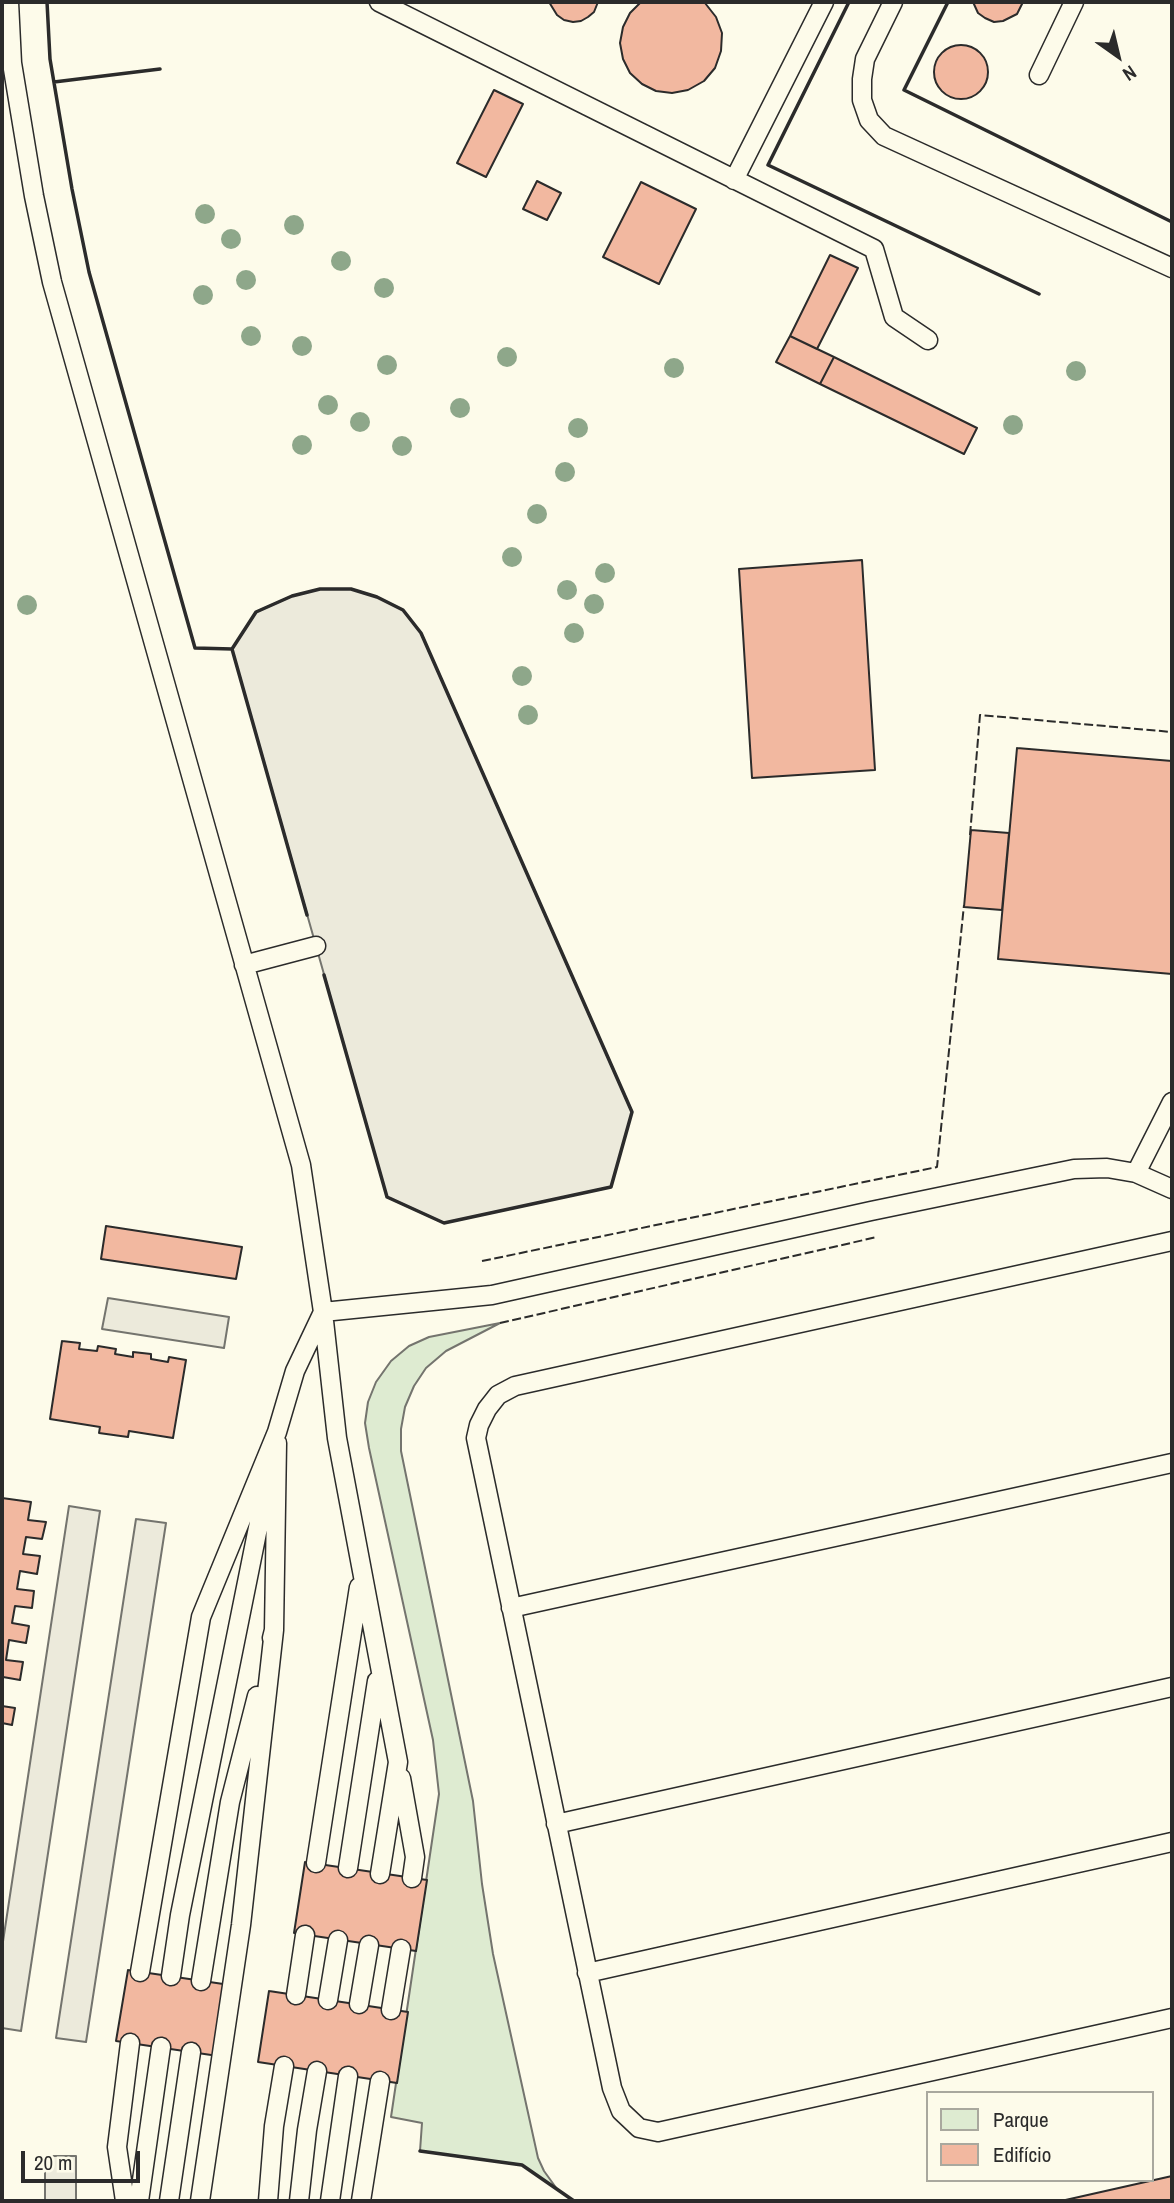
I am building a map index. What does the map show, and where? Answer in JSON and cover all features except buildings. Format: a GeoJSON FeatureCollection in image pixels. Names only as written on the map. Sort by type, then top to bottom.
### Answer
{"type":"FeatureCollection","features":[{"type":"Feature","properties":{"kind":"lane"},"geometry":{"type":"LineString","coordinates":[[9,2],[12,63],[34,196],[52,282],[301,1165],[323,1312],[337,1438],[415,1857],[412,1878]]}},
{"type":"Feature","properties":{"kind":"lane"},"geometry":{"type":"LineString","coordinates":[[379,2],[874,249],[894,317],[928,340]]}},
{"type":"Feature","properties":{"kind":"lane"},"geometry":{"type":"LineString","coordinates":[[734,180],[824,2]]}},
{"type":"Feature","properties":{"kind":"lane"},"geometry":{"type":"LineString","coordinates":[[894,2],[865,59],[862,79],[862,100],[869,120],[884,136],[1172,268]]}},
{"type":"Feature","properties":{"kind":"lane"},"geometry":{"type":"LineString","coordinates":[[1039,75],[1074,2]]}},
{"type":"Feature","properties":{"kind":"lane"},"geometry":{"type":"LineString","coordinates":[[244,965],[316,946]]}},
{"type":"Feature","properties":{"kind":"lane"},"geometry":{"type":"LineString","coordinates":[[1136,1173],[1172,1102]]}},
{"type":"Feature","properties":{"kind":"lane"},"geometry":{"type":"LineString","coordinates":[[323,1312],[492,1295],[1074,1169],[1107,1168],[1136,1173],[1172,1189]]}},
{"type":"Feature","properties":{"kind":"lane"},"geometry":{"type":"LineString","coordinates":[[1172,1241],[515,1386],[499,1395],[487,1409],[476,1438],[612,2088],[621,2112],[639,2128],[658,2132],[1172,2018]]}},
{"type":"Feature","properties":{"kind":"lane"},"geometry":{"type":"LineString","coordinates":[[171,1976],[180,1915],[277,1432],[295,1371],[323,1312]]}},
{"type":"Feature","properties":{"kind":"lane"},"geometry":{"type":"LineString","coordinates":[[200,2201],[241,1925],[274,1630],[277,1432]]}},
{"type":"Feature","properties":{"kind":"lane"},"geometry":{"type":"LineString","coordinates":[[140,1972],[201,1617],[277,1432]]}},
{"type":"Feature","properties":{"kind":"lane"},"geometry":{"type":"LineString","coordinates":[[511,1608],[1172,1463]]}},
{"type":"Feature","properties":{"kind":"lane"},"geometry":{"type":"LineString","coordinates":[[317,1863],[362,1572]]}},
{"type":"Feature","properties":{"kind":"lane"},"geometry":{"type":"LineString","coordinates":[[201,1981],[230,1802],[274,1630]]}},
{"type":"Feature","properties":{"kind":"lane"},"geometry":{"type":"LineString","coordinates":[[348,1868],[379,1667]]}},
{"type":"Feature","properties":{"kind":"lane"},"geometry":{"type":"LineString","coordinates":[[556,1824],[1172,1687]]}},
{"type":"Feature","properties":{"kind":"lane"},"geometry":{"type":"LineString","coordinates":[[380,1874],[398,1762]]}},
{"type":"Feature","properties":{"kind":"lane"},"geometry":{"type":"LineString","coordinates":[[587,1973],[1172,1842]]}},
{"type":"Feature","properties":{"kind":"lane"},"geometry":{"type":"LineString","coordinates":[[296,1995],[305,1935]]}},
{"type":"Feature","properties":{"kind":"lane"},"geometry":{"type":"LineString","coordinates":[[328,2000],[338,1940]]}},
{"type":"Feature","properties":{"kind":"lane"},"geometry":{"type":"LineString","coordinates":[[359,2004],[369,1945]]}},
{"type":"Feature","properties":{"kind":"lane"},"geometry":{"type":"LineString","coordinates":[[391,2010],[401,1949]]}},
{"type":"Feature","properties":{"kind":"lane"},"geometry":{"type":"LineString","coordinates":[[125,2201],[117,2147],[130,2043]]}},
{"type":"Feature","properties":{"kind":"lane"},"geometry":{"type":"LineString","coordinates":[[139,2201],[161,2047]]}},
{"type":"Feature","properties":{"kind":"lane"},"geometry":{"type":"LineString","coordinates":[[169,2201],[191,2052]]}},
{"type":"Feature","properties":{"kind":"lane"},"geometry":{"type":"LineString","coordinates":[[268,2201],[274,2126],[284,2066]]}},
{"type":"Feature","properties":{"kind":"lane"},"geometry":{"type":"LineString","coordinates":[[299,2201],[317,2071]]}},
{"type":"Feature","properties":{"kind":"lane"},"geometry":{"type":"LineString","coordinates":[[330,2201],[348,2076]]}},
{"type":"Feature","properties":{"kind":"lane"},"geometry":{"type":"LineString","coordinates":[[361,2201],[380,2081]]}},
{"type":"Feature","properties":{"kind":"green space"},"geometry":{"type":"Polygon","coordinates":[[[500,1323],[446,1351],[426,1368],[405,1407],[401,1451],[473,1801],[493,1954],[538,2158],[557,2189],[522,2165],[420,2151],[422,2123],[391,2117],[439,1794],[433,1740],[365,1423],[368,1402],[376,1382],[391,1361],[409,1346],[429,1337],[500,1323]]]}},
{"type":"Feature","properties":{"kind":"shaded area"},"geometry":{"type":"Polygon","coordinates":[[[320,589],[351,589],[377,597],[403,610],[421,633],[632,1112],[611,1187],[444,1223],[387,1197],[232,649],[256,612],[292,596],[320,589]]]}},
{"type":"Feature","properties":{"kind":"shaded area"},"geometry":{"type":"Polygon","coordinates":[[[108,1298],[229,1317],[224,1348],[102,1329],[108,1298]]]}},
{"type":"Feature","properties":{"kind":"shaded area"},"geometry":{"type":"Polygon","coordinates":[[[69,1506],[100,1511],[21,2031],[2,2028],[2,1948],[69,1506]]]}},
{"type":"Feature","properties":{"kind":"shaded area"},"geometry":{"type":"Polygon","coordinates":[[[136,1519],[166,1523],[86,2042],[56,2038],[136,1519]]]}},
{"type":"Feature","properties":{"kind":"shaded area"},"geometry":{"type":"Polygon","coordinates":[[[45,2156],[76,2156],[76,2201],[45,2201],[45,2156]]]}},
{"type":"Feature","properties":{"kind":"fence"},"geometry":{"type":"LineString","coordinates":[[970,835],[980,715],[1172,732]]}},
{"type":"Feature","properties":{"kind":"fence"},"geometry":{"type":"LineString","coordinates":[[482,1261],[937,1167],[964,905]]}},
{"type":"Feature","properties":{"kind":"fence"},"geometry":{"type":"LineString","coordinates":[[500,1323],[877,1237]]}},
{"type":"Feature","properties":{"kind":"wall"},"geometry":{"type":"LineString","coordinates":[[47,2],[50,59],[89,272],[195,648],[232,649],[256,612],[292,596],[320,589],[351,589],[377,597],[403,610],[421,633],[632,1112],[611,1187],[444,1223],[387,1197],[324,975]]}},
{"type":"Feature","properties":{"kind":"wall"},"geometry":{"type":"LineString","coordinates":[[849,2],[768,165],[1039,294]]}},
{"type":"Feature","properties":{"kind":"wall"},"geometry":{"type":"LineString","coordinates":[[948,2],[904,90],[1172,222]]}},
{"type":"Feature","properties":{"kind":"wall"},"geometry":{"type":"LineString","coordinates":[[54,82],[160,69]]}},
{"type":"Feature","properties":{"kind":"wall"},"geometry":{"type":"LineString","coordinates":[[232,649],[307,915]]}},
{"type":"Feature","properties":{"kind":"wall"},"geometry":{"type":"LineString","coordinates":[[420,2151],[522,2165],[574,2201]]}}]}
